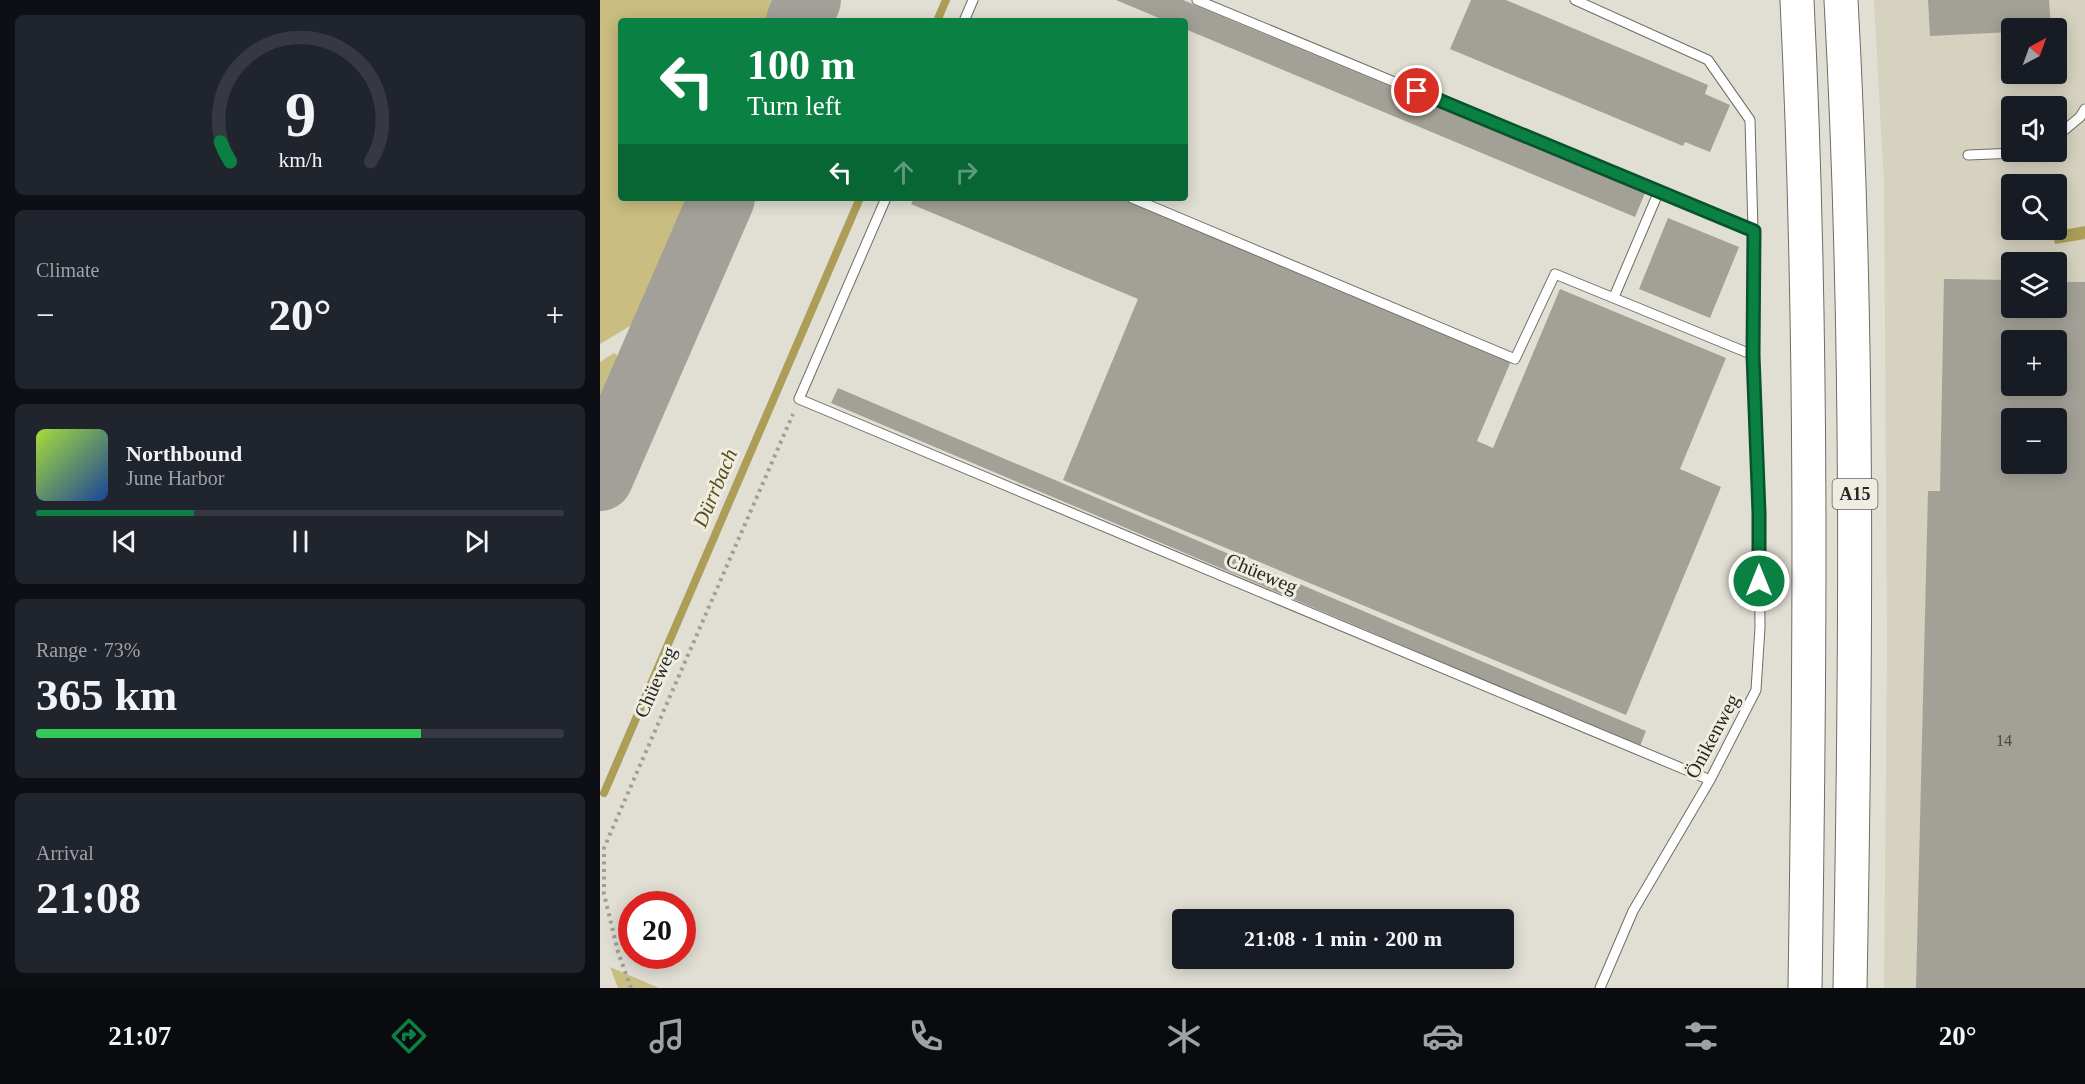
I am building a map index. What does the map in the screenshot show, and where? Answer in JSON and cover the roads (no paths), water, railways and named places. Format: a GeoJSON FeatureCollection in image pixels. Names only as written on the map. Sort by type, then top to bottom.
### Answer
{"type":"FeatureCollection","features":[{"type":"Feature","properties":{"kind":"highway","name":"A15"},"geometry":{"type":"LineString","coordinates":[[1797,0],[1805,189],[1810,450],[1805,988]]}},
{"type":"Feature","properties":{"kind":"highway","name":"A15"},"geometry":{"type":"LineString","coordinates":[[1841,0],[1851,243],[1855,449],[1854,765],[1850,988]]}},
{"type":"Feature","properties":{"kind":"lane"},"geometry":{"type":"LineString","coordinates":[[965,18],[973,0]]}},
{"type":"Feature","properties":{"kind":"lane"},"geometry":{"type":"LineString","coordinates":[[1197,0],[1754,231]]}},
{"type":"Feature","properties":{"kind":"lane","name":"Önikenweg"},"geometry":{"type":"LineString","coordinates":[[1575,0],[1708,60],[1750,120],[1754,231],[1753,355],[1759,513],[1760,627],[1756,690],[1710,780],[1633,911],[1600,988]]}},
{"type":"Feature","properties":{"kind":"lane"},"geometry":{"type":"LineString","coordinates":[[2067,128],[2080,117],[2085,108]]}},
{"type":"Feature","properties":{"kind":"lane"},"geometry":{"type":"LineString","coordinates":[[1968,155],[2001,154]]}},
{"type":"Feature","properties":{"kind":"lane"},"geometry":{"type":"LineString","coordinates":[[1614,297],[1659,191]]}},
{"type":"Feature","properties":{"kind":"lane","name":"Chüeweg"},"geometry":{"type":"LineString","coordinates":[[885,201],[799,399],[1710,780]]}},
{"type":"Feature","properties":{"kind":"lane"},"geometry":{"type":"LineString","coordinates":[[1139,201],[1515,359],[1555,274],[1753,355]]}},
{"type":"Feature","properties":{"kind":"waterway","name":"Dürrbach"},"geometry":{"type":"LineString","coordinates":[[938,18],[946,0]]}},
{"type":"Feature","properties":{"kind":"waterway","name":"Dürrbach"},"geometry":{"type":"LineString","coordinates":[[604,793],[859,201]]}}]}
